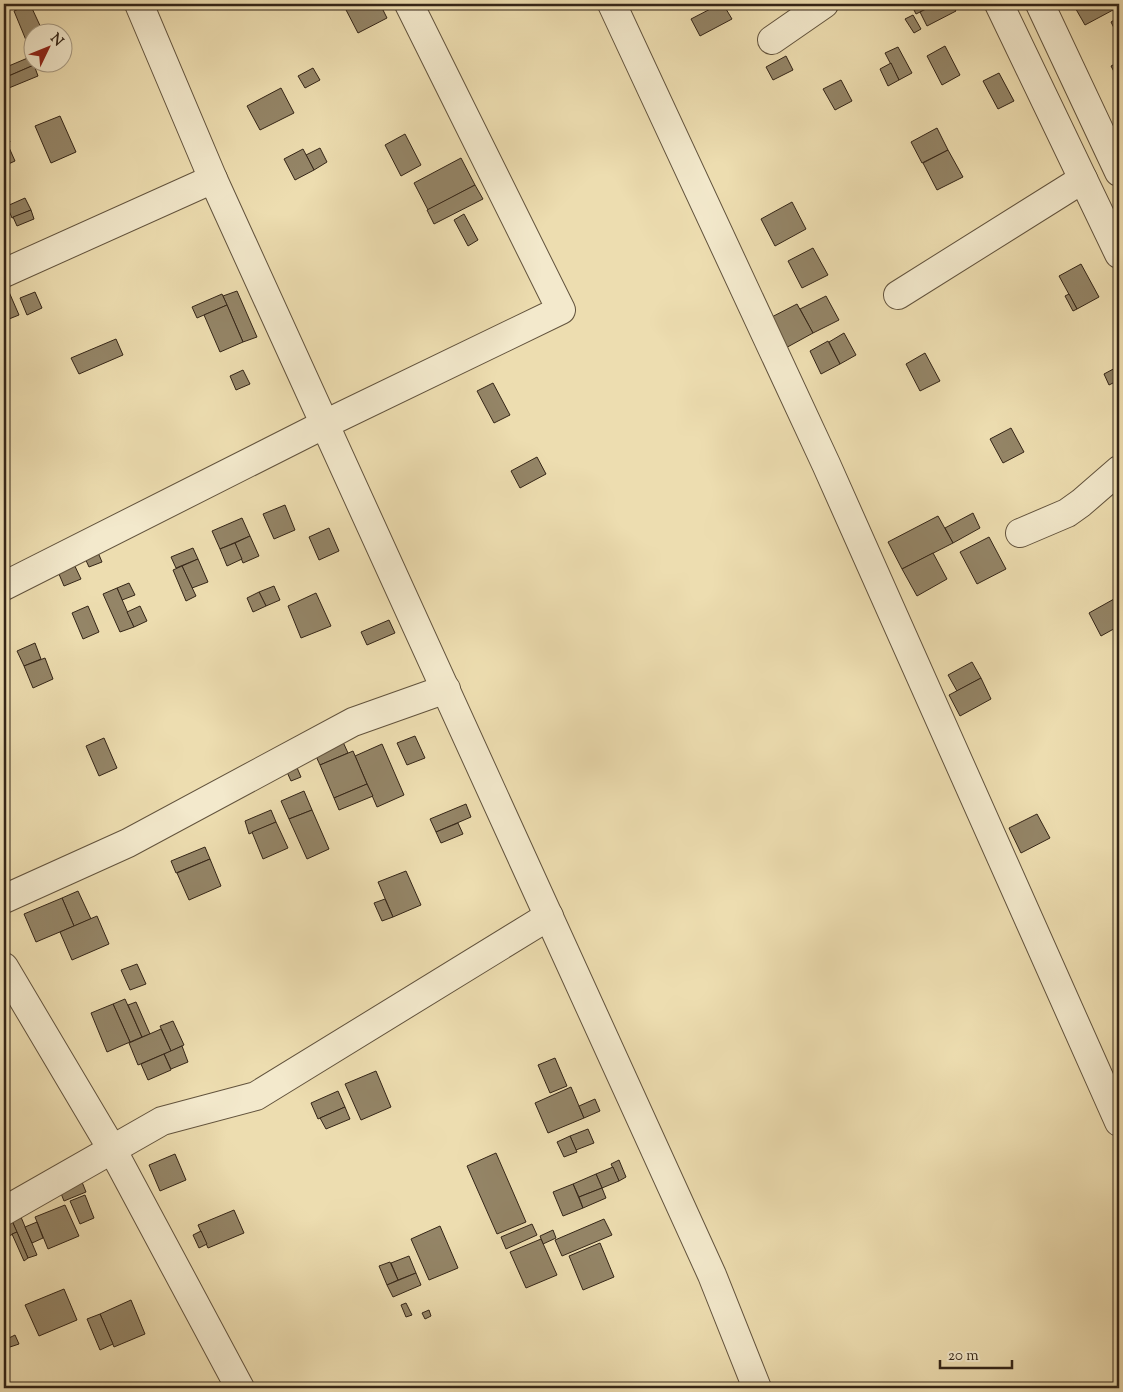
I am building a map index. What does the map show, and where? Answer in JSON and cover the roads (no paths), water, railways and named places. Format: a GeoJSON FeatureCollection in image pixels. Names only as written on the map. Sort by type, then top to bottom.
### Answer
{"type":"FeatureCollection","features":[{"type":"Feature","properties":{"kind":"street"},"geometry":{"type":"LineString","coordinates":[[139,4],[213,179],[712,1275],[758,1388]]}},
{"type":"Feature","properties":{"kind":"street"},"geometry":{"type":"LineString","coordinates":[[4,586],[325,424],[562,310],[409,4]]}},
{"type":"Feature","properties":{"kind":"street"},"geometry":{"type":"LineString","coordinates":[[612,4],[826,464],[1119,1122]]}},
{"type":"Feature","properties":{"kind":"street"},"geometry":{"type":"LineString","coordinates":[[772,40],[824,4]]}},
{"type":"Feature","properties":{"kind":"street"},"geometry":{"type":"LineString","coordinates":[[998,4],[1119,254]]}},
{"type":"Feature","properties":{"kind":"street"},"geometry":{"type":"LineString","coordinates":[[1040,4],[1119,172]]}},
{"type":"Feature","properties":{"kind":"street"},"geometry":{"type":"LineString","coordinates":[[4,273],[213,179]]}},
{"type":"Feature","properties":{"kind":"street"},"geometry":{"type":"LineString","coordinates":[[898,295],[1083,179]]}},
{"type":"Feature","properties":{"kind":"street"},"geometry":{"type":"LineString","coordinates":[[1020,533],[1067,513],[1119,470]]}},
{"type":"Feature","properties":{"kind":"street"},"geometry":{"type":"LineString","coordinates":[[4,899],[128,843],[353,722],[446,689]]}},
{"type":"Feature","properties":{"kind":"street"},"geometry":{"type":"LineString","coordinates":[[4,1210],[162,1121],[256,1096],[549,916]]}},
{"type":"Feature","properties":{"kind":"street"},"geometry":{"type":"LineString","coordinates":[[4,967],[112,1149],[240,1388]]}}]}
